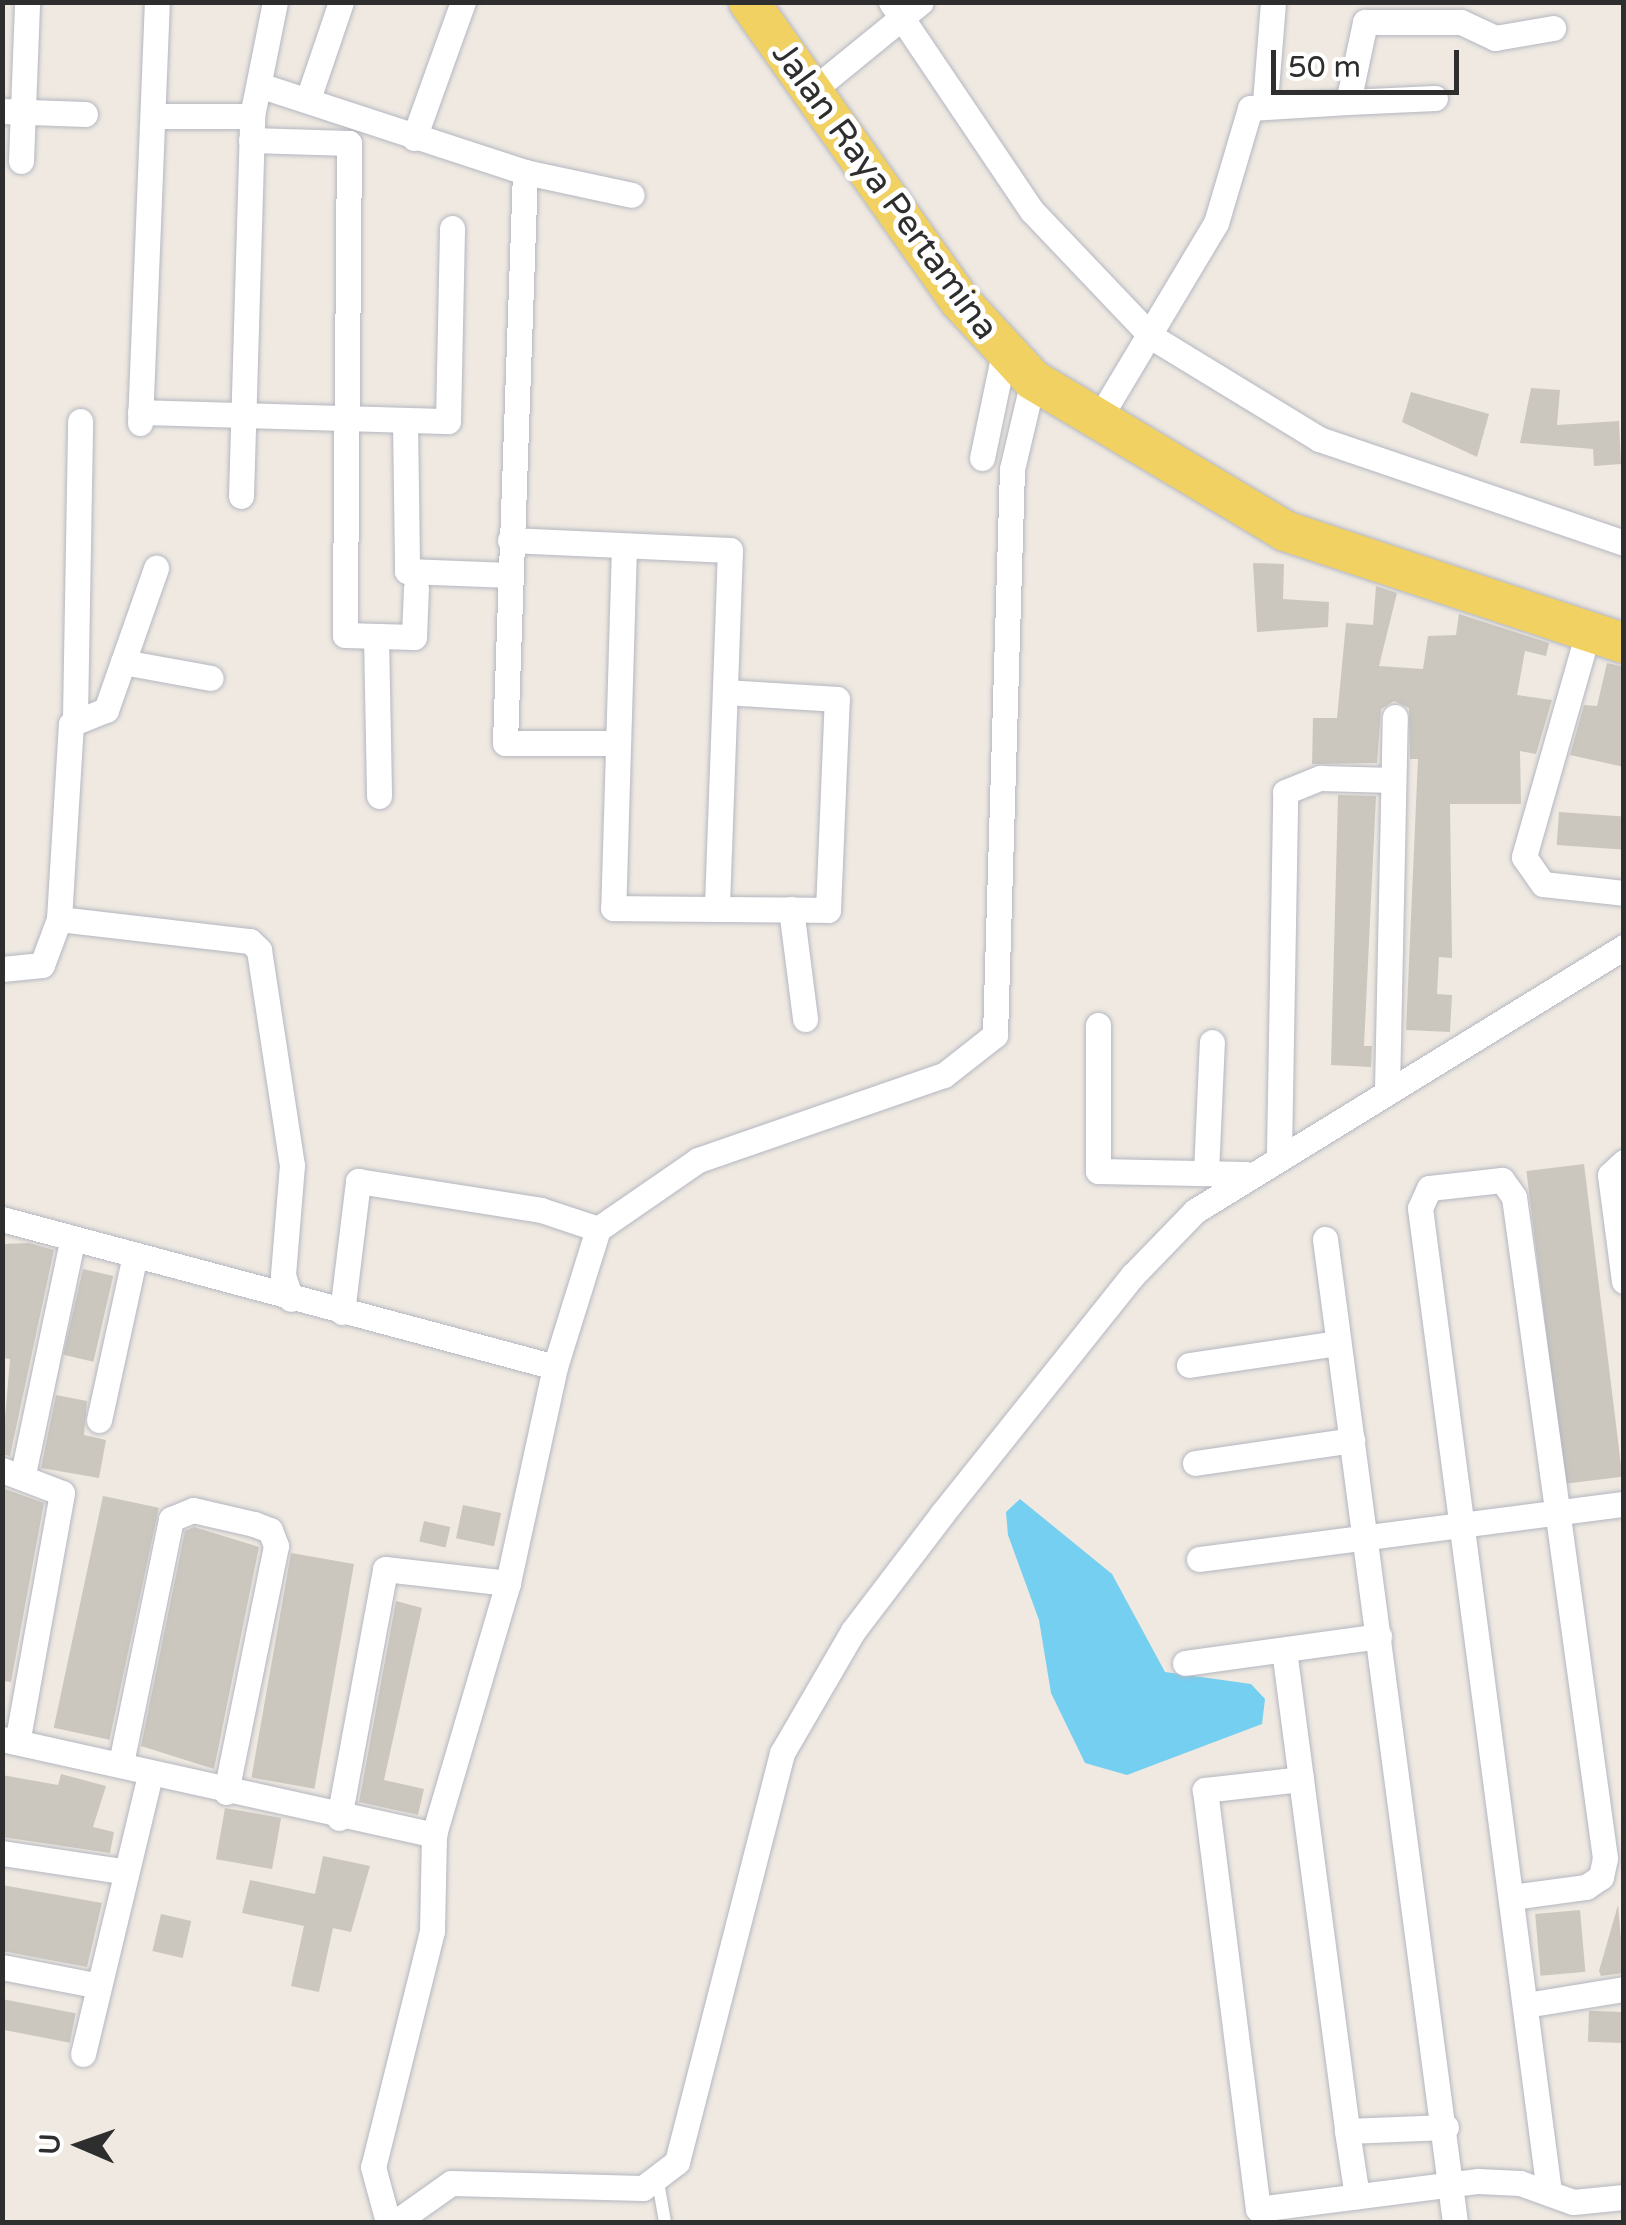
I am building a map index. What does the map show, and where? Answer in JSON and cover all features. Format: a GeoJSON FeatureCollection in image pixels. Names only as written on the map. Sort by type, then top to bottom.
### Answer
{"type":"FeatureCollection","features":[{"type":"Feature","properties":{"kind":"main road","name":"Jalan Raya Pertamina"},"geometry":{"type":"LineString","coordinates":[[749,2],[1018,367],[1104,412],[1284,531],[1606,638]]}},
{"type":"Feature","properties":{"kind":"street"},"geometry":{"type":"LineString","coordinates":[[21,161],[13,111],[28,2]]}},
{"type":"Feature","properties":{"kind":"street"},"geometry":{"type":"LineString","coordinates":[[158,2],[140,418],[242,416],[448,422],[452,228]]}},
{"type":"Feature","properties":{"kind":"street"},"geometry":{"type":"LineString","coordinates":[[259,85],[260,2]]}},
{"type":"Feature","properties":{"kind":"street"},"geometry":{"type":"LineString","coordinates":[[241,496],[252,128],[274,2]]}},
{"type":"Feature","properties":{"kind":"street"},"geometry":{"type":"LineString","coordinates":[[309,96],[341,2]]}},
{"type":"Feature","properties":{"kind":"street"},"geometry":{"type":"LineString","coordinates":[[414,138],[463,2]]}},
{"type":"Feature","properties":{"kind":"street"},"geometry":{"type":"LineString","coordinates":[[1265,102],[1273,2]]}},
{"type":"Feature","properties":{"kind":"street"},"geometry":{"type":"LineString","coordinates":[[812,90],[904,7],[1032,211],[1146,347],[1319,438],[1624,543]]}},
{"type":"Feature","properties":{"kind":"street"},"geometry":{"type":"LineString","coordinates":[[1348,102],[1365,22],[1461,22],[1495,38],[1552,28]]}},
{"type":"Feature","properties":{"kind":"street"},"geometry":{"type":"LineString","coordinates":[[259,85],[309,96],[414,138],[525,172],[632,195]]}},
{"type":"Feature","properties":{"kind":"street"},"geometry":{"type":"LineString","coordinates":[[1104,412],[1216,223],[1244,118],[1265,102],[1435,98]]}},
{"type":"Feature","properties":{"kind":"street"},"geometry":{"type":"LineString","coordinates":[[13,111],[86,114]]}},
{"type":"Feature","properties":{"kind":"street"},"geometry":{"type":"LineString","coordinates":[[153,116],[349,143],[343,418],[345,635],[414,637],[416,588]]}},
{"type":"Feature","properties":{"kind":"street"},"geometry":{"type":"LineString","coordinates":[[525,172],[504,743],[614,743]]}},
{"type":"Feature","properties":{"kind":"street"},"geometry":{"type":"LineString","coordinates":[[982,458],[1018,367]]}},
{"type":"Feature","properties":{"kind":"street"},"geometry":{"type":"LineString","coordinates":[[388,2222],[373,2166],[432,1931],[434,1835],[508,1583],[555,1367],[598,1229],[698,1160],[944,1075],[995,1035],[1018,367]]}},
{"type":"Feature","properties":{"kind":"street"},"geometry":{"type":"LineString","coordinates":[[406,420],[407,571],[510,574]]}},
{"type":"Feature","properties":{"kind":"street"},"geometry":{"type":"LineString","coordinates":[[2,969],[38,973],[58,919],[76,717],[80,422]]}},
{"type":"Feature","properties":{"kind":"street"},"geometry":{"type":"LineString","coordinates":[[510,540],[730,550],[717,909]]}},
{"type":"Feature","properties":{"kind":"street"},"geometry":{"type":"LineString","coordinates":[[624,546],[614,743],[613,908],[828,910],[837,699],[725,692]]}},
{"type":"Feature","properties":{"kind":"street"},"geometry":{"type":"LineString","coordinates":[[76,717],[106,710],[156,568]]}},
{"type":"Feature","properties":{"kind":"street"},"geometry":{"type":"LineString","coordinates":[[376,636],[379,796]]}},
{"type":"Feature","properties":{"kind":"street"},"geometry":{"type":"LineString","coordinates":[[1606,638],[1524,857],[1544,884],[1624,893]]}},
{"type":"Feature","properties":{"kind":"street"},"geometry":{"type":"LineString","coordinates":[[123,662],[211,678]]}},
{"type":"Feature","properties":{"kind":"street"},"geometry":{"type":"LineString","coordinates":[[1388,1090],[1395,717]]}},
{"type":"Feature","properties":{"kind":"street"},"geometry":{"type":"LineString","coordinates":[[1279,1153],[1285,792],[1320,778],[1393,780]]}},
{"type":"Feature","properties":{"kind":"street"},"geometry":{"type":"LineString","coordinates":[[790,909],[804,1018]]}},
{"type":"Feature","properties":{"kind":"street"},"geometry":{"type":"LineString","coordinates":[[58,919],[250,941],[259,950],[292,1165],[283,1275],[291,1299]]}},
{"type":"Feature","properties":{"kind":"street"},"geometry":{"type":"LineString","coordinates":[[396,2222],[450,2182],[570,2190],[658,2182],[686,2148],[746,1864],[782,1752],[820,1681],[1133,1274],[1246,1174],[1624,947]]}},
{"type":"Feature","properties":{"kind":"street"},"geometry":{"type":"LineString","coordinates":[[1098,1026],[1094,1166],[1106,1174],[1246,1174]]}},
{"type":"Feature","properties":{"kind":"street"},"geometry":{"type":"LineString","coordinates":[[1206,1172],[1212,1042]]}},
{"type":"Feature","properties":{"kind":"street"},"geometry":{"type":"LineString","coordinates":[[1624,1162],[1610,1174],[1624,1280]]}},
{"type":"Feature","properties":{"kind":"street"},"geometry":{"type":"LineString","coordinates":[[342,1312],[358,1181],[541,1210],[598,1229]]}},
{"type":"Feature","properties":{"kind":"street"},"geometry":{"type":"LineString","coordinates":[[1512,1897],[1586,1888],[1605,1869],[1512,1185],[1440,1186],[1424,1192],[1420,1208],[1549,2192]]}},
{"type":"Feature","properties":{"kind":"street"},"geometry":{"type":"LineString","coordinates":[[2,1219],[134,1260],[555,1367]]}},
{"type":"Feature","properties":{"kind":"street"},"geometry":{"type":"LineString","coordinates":[[1325,1240],[1454,2184],[1455,2222]]}},
{"type":"Feature","properties":{"kind":"street"},"geometry":{"type":"LineString","coordinates":[[72,1241],[13,1472],[58,1484],[62,1500],[10,1740],[339,1818],[434,1835]]}},
{"type":"Feature","properties":{"kind":"street"},"geometry":{"type":"LineString","coordinates":[[99,1420],[134,1260]]}},
{"type":"Feature","properties":{"kind":"street"},"geometry":{"type":"LineString","coordinates":[[1189,1365],[1338,1343]]}},
{"type":"Feature","properties":{"kind":"street"},"geometry":{"type":"LineString","coordinates":[[1195,1463],[1352,1440]]}},
{"type":"Feature","properties":{"kind":"street"},"geometry":{"type":"LineString","coordinates":[[1198,1559],[1624,1504]]}},
{"type":"Feature","properties":{"kind":"street"},"geometry":{"type":"LineString","coordinates":[[121,1764],[172,1519],[193,1510],[254,1524],[270,1530],[276,1546],[226,1792]]}},
{"type":"Feature","properties":{"kind":"street"},"geometry":{"type":"LineString","coordinates":[[339,1818],[385,1569],[508,1583]]}},
{"type":"Feature","properties":{"kind":"street"},"geometry":{"type":"LineString","coordinates":[[1185,1663],[1379,1636]]}},
{"type":"Feature","properties":{"kind":"street"},"geometry":{"type":"LineString","coordinates":[[1284,1650],[1356,2196]]}},
{"type":"Feature","properties":{"kind":"street"},"geometry":{"type":"LineString","coordinates":[[83,2054],[121,1871],[150,1774]]}},
{"type":"Feature","properties":{"kind":"street"},"geometry":{"type":"LineString","coordinates":[[1300,1778],[1205,1790],[1258,2209],[1504,2180],[1574,2202],[1624,2197]]}},
{"type":"Feature","properties":{"kind":"street"},"geometry":{"type":"LineString","coordinates":[[2,1853],[121,1871]]}},
{"type":"Feature","properties":{"kind":"street"},"geometry":{"type":"LineString","coordinates":[[2,1967],[95,1985]]}},
{"type":"Feature","properties":{"kind":"street"},"geometry":{"type":"LineString","coordinates":[[1526,2005],[1624,1989]]}},
{"type":"Feature","properties":{"kind":"street"},"geometry":{"type":"LineString","coordinates":[[1347,2131],[1446,2127]]}},
{"type":"Feature","properties":{"kind":"lane"},"geometry":{"type":"LineString","coordinates":[[658,2182],[665,2222]]}},
{"type":"Feature","properties":{"kind":"water"},"geometry":{"type":"Polygon","coordinates":[[[1020,1499],[1112,1574],[1165,1672],[1251,1684],[1265,1699],[1262,1724],[1127,1775],[1085,1763],[1051,1693],[1039,1620],[1008,1535],[1006,1512],[1020,1499]]]}},
{"type":"Feature","properties":{"kind":"building"},"geometry":{"type":"Polygon","coordinates":[[[1531,388],[1560,390],[1557,425],[1619,421],[1621,464],[1594,466],[1593,449],[1520,443],[1531,388]]]}},
{"type":"Feature","properties":{"kind":"building"},"geometry":{"type":"Polygon","coordinates":[[[1411,392],[1489,414],[1477,457],[1402,422],[1411,392]]]}},
{"type":"Feature","properties":{"kind":"building"},"geometry":{"type":"Polygon","coordinates":[[[1253,563],[1284,564],[1283,599],[1329,602],[1328,627],[1257,632],[1253,563]]]}},
{"type":"Feature","properties":{"kind":"building"},"geometry":{"type":"Polygon","coordinates":[[[1376,586],[1397,593],[1379,666],[1423,669],[1428,636],[1456,635],[1459,614],[1549,643],[1546,656],[1525,651],[1517,695],[1552,700],[1536,754],[1520,751],[1521,804],[1450,804],[1452,958],[1439,957],[1437,994],[1452,995],[1450,1032],[1406,1030],[1418,759],[1410,759],[1409,708],[1394,701],[1381,709],[1377,763],[1312,764],[1313,718],[1337,718],[1346,623],[1373,625],[1376,586]]]}},
{"type":"Feature","properties":{"kind":"building"},"geometry":{"type":"Polygon","coordinates":[[[1607,663],[1624,667],[1624,767],[1570,755],[1584,705],[1597,706],[1607,663]]]}},
{"type":"Feature","properties":{"kind":"building"},"geometry":{"type":"Polygon","coordinates":[[[1338,795],[1376,796],[1364,1046],[1372,1046],[1371,1067],[1331,1065],[1338,795]]]}},
{"type":"Feature","properties":{"kind":"building"},"geometry":{"type":"Polygon","coordinates":[[[1559,812],[1624,817],[1622,849],[1557,845],[1559,812]]]}},
{"type":"Feature","properties":{"kind":"building"},"geometry":{"type":"Polygon","coordinates":[[[1584,1164],[1622,1477],[1565,1484],[1526,1171],[1584,1164]]]}},
{"type":"Feature","properties":{"kind":"building"},"geometry":{"type":"Polygon","coordinates":[[[29,1243],[54,1250],[10,1456],[2,1454],[10,1359],[2,1358],[2,1244],[29,1243]]]}},
{"type":"Feature","properties":{"kind":"building"},"geometry":{"type":"Polygon","coordinates":[[[83,1269],[113,1276],[93,1362],[63,1355],[83,1269]]]}},
{"type":"Feature","properties":{"kind":"building"},"geometry":{"type":"Polygon","coordinates":[[[56,1395],[87,1401],[84,1435],[106,1440],[99,1478],[41,1468],[56,1395]]]}},
{"type":"Feature","properties":{"kind":"building"},"geometry":{"type":"Polygon","coordinates":[[[2,1488],[44,1503],[11,1682],[2,1681],[2,1488]]]}},
{"type":"Feature","properties":{"kind":"building"},"geometry":{"type":"Polygon","coordinates":[[[103,1496],[159,1508],[109,1740],[54,1728],[103,1496]]]}},
{"type":"Feature","properties":{"kind":"building"},"geometry":{"type":"Polygon","coordinates":[[[463,1505],[501,1513],[494,1546],[456,1538],[463,1505]]]}},
{"type":"Feature","properties":{"kind":"building"},"geometry":{"type":"Polygon","coordinates":[[[424,1521],[450,1527],[446,1548],[419,1541],[424,1521]]]}},
{"type":"Feature","properties":{"kind":"building"},"geometry":{"type":"Polygon","coordinates":[[[194,1527],[259,1547],[214,1769],[141,1746],[185,1531],[194,1527]]]}},
{"type":"Feature","properties":{"kind":"building"},"geometry":{"type":"Polygon","coordinates":[[[291,1553],[354,1564],[314,1789],[251,1778],[291,1553]]]}},
{"type":"Feature","properties":{"kind":"building"},"geometry":{"type":"Polygon","coordinates":[[[396,1601],[422,1608],[384,1780],[424,1789],[418,1815],[359,1802],[396,1601]]]}},
{"type":"Feature","properties":{"kind":"building"},"geometry":{"type":"Polygon","coordinates":[[[61,1774],[106,1786],[93,1827],[114,1832],[110,1853],[2,1837],[2,1775],[58,1785],[61,1774]]]}},
{"type":"Feature","properties":{"kind":"building"},"geometry":{"type":"Polygon","coordinates":[[[225,1808],[281,1818],[272,1869],[216,1859],[225,1808]]]}},
{"type":"Feature","properties":{"kind":"building"},"geometry":{"type":"Polygon","coordinates":[[[323,1856],[370,1866],[351,1932],[333,1928],[319,1992],[291,1986],[304,1926],[242,1913],[250,1880],[315,1894],[323,1856]]]}},
{"type":"Feature","properties":{"kind":"building"},"geometry":{"type":"Polygon","coordinates":[[[2,1885],[102,1903],[87,1967],[2,1951],[2,1885]]]}},
{"type":"Feature","properties":{"kind":"building"},"geometry":{"type":"Polygon","coordinates":[[[1618,1905],[1624,1973],[1601,1976],[1599,1971],[1618,1905]]]}},
{"type":"Feature","properties":{"kind":"building"},"geometry":{"type":"Polygon","coordinates":[[[1580,1910],[1585,1972],[1541,1976],[1535,1914],[1580,1910]]]}},
{"type":"Feature","properties":{"kind":"building"},"geometry":{"type":"Polygon","coordinates":[[[161,1914],[191,1921],[183,1958],[152,1951],[161,1914]]]}},
{"type":"Feature","properties":{"kind":"building"},"geometry":{"type":"Polygon","coordinates":[[[2,1999],[76,2013],[70,2043],[2,2030],[2,1999]]]}},
{"type":"Feature","properties":{"kind":"building"},"geometry":{"type":"Polygon","coordinates":[[[1589,2011],[1623,2012],[1622,2043],[1588,2042],[1589,2011]]]}}]}
